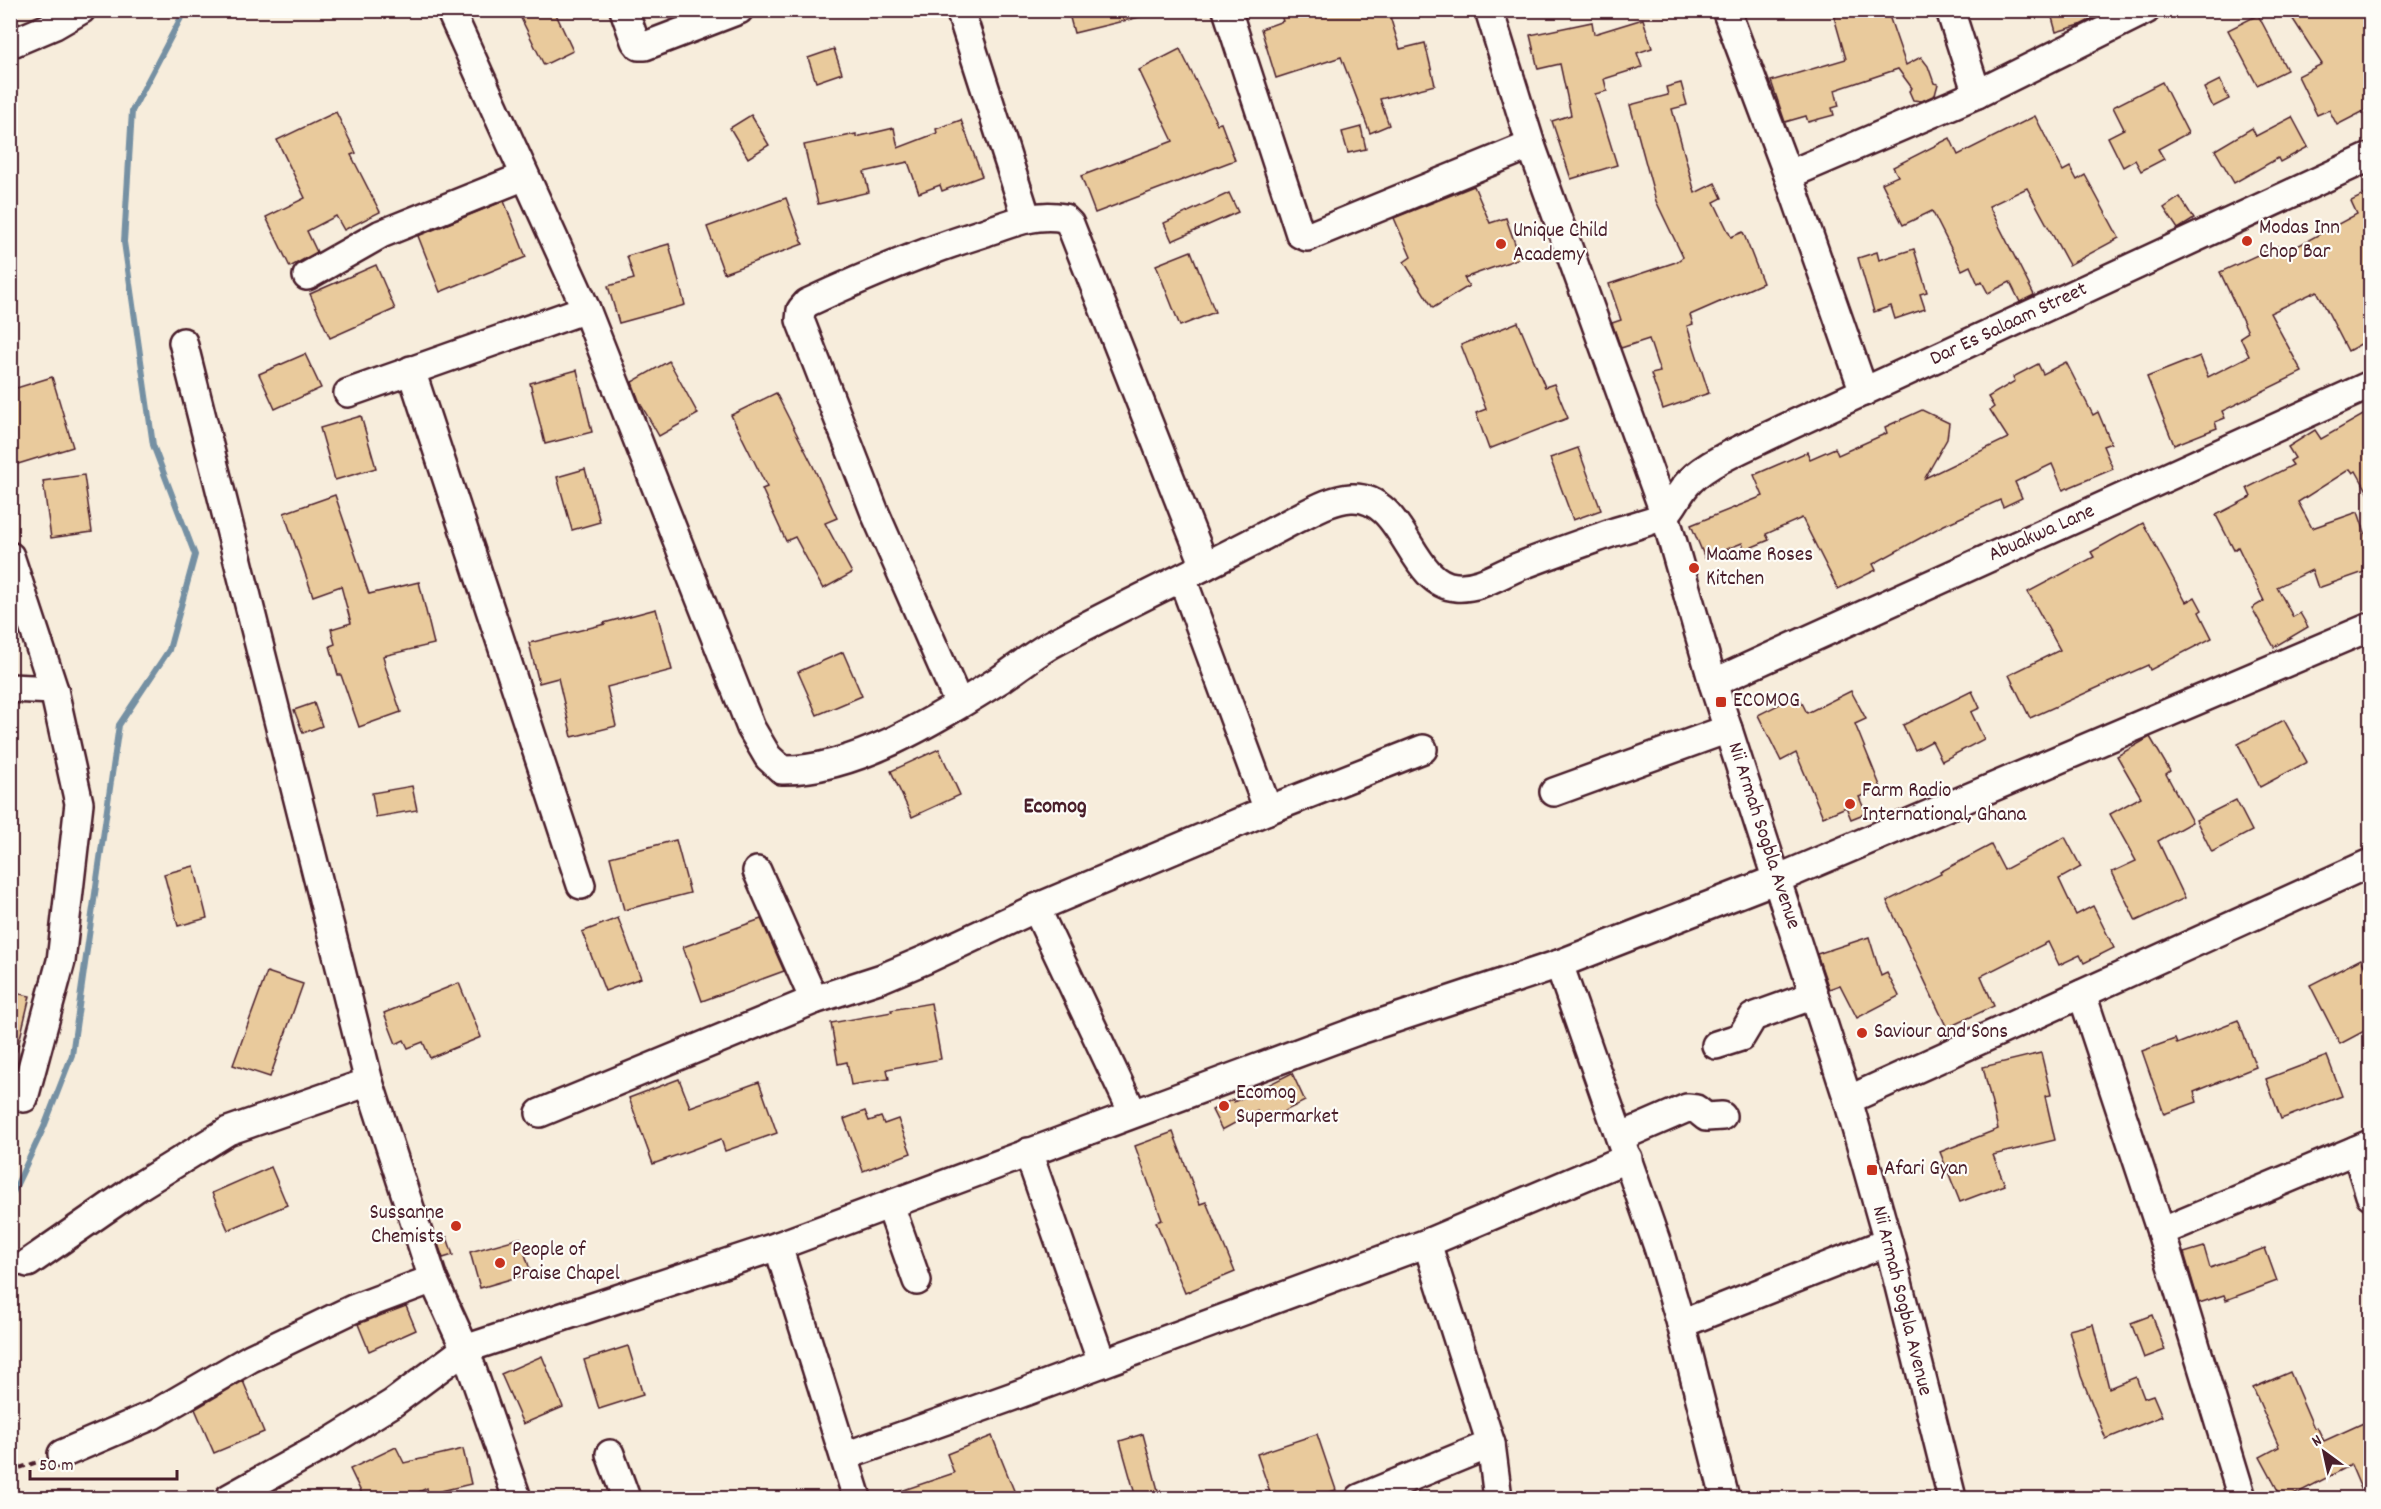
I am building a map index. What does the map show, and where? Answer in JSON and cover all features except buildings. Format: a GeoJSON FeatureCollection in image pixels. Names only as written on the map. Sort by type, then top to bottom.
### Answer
{"type":"FeatureCollection","features":[{"type":"Feature","properties":{"kind":"street"},"geometry":{"type":"LineString","coordinates":[[10,44],[55,25],[81,10]]}},
{"type":"Feature","properties":{"kind":"street"},"geometry":{"type":"LineString","coordinates":[[450,10],[586,309],[751,728],[768,757],[782,770],[798,771],[865,753],[921,728],[1002,678],[1046,647],[1324,505],[1349,498],[1366,499],[1382,509],[1400,530],[1430,574],[1441,585],[1458,587],[1479,584],[1560,551],[1665,515]]}},
{"type":"Feature","properties":{"kind":"street"},"geometry":{"type":"LineString","coordinates":[[624,10],[635,41],[639,46],[645,46],[739,10]]}},
{"type":"Feature","properties":{"kind":"street"},"geometry":{"type":"LineString","coordinates":[[960,10],[1028,219]]}},
{"type":"Feature","properties":{"kind":"street"},"geometry":{"type":"LineString","coordinates":[[1227,10],[1300,234],[1307,237],[1531,145]]}},
{"type":"Feature","properties":{"kind":"street","name":"Nii Armah Sogbla Avenue"},"geometry":{"type":"LineString","coordinates":[[1489,10],[1531,145],[1665,515],[1713,683],[1848,1100],[1887,1242],[1952,1498]]}},
{"type":"Feature","properties":{"kind":"street"},"geometry":{"type":"LineString","coordinates":[[1726,10],[1788,175],[1864,392]]}},
{"type":"Feature","properties":{"kind":"street"},"geometry":{"type":"LineString","coordinates":[[1950,10],[1977,94]]}},
{"type":"Feature","properties":{"kind":"street"},"geometry":{"type":"LineString","coordinates":[[1788,175],[1977,94],[2145,10]]}},
{"type":"Feature","properties":{"kind":"street","name":"Dar Es Salaam Street"},"geometry":{"type":"LineString","coordinates":[[1665,515],[1678,493],[1692,479],[1718,462],[1785,428],[2370,157]]}},
{"type":"Feature","properties":{"kind":"street"},"geometry":{"type":"LineString","coordinates":[[307,276],[381,234],[525,176]]}},
{"type":"Feature","properties":{"kind":"street"},"geometry":{"type":"LineString","coordinates":[[959,704],[875,513],[800,320],[801,310],[807,303],[886,267],[1028,219],[1055,216],[1064,218],[1070,224],[1194,572],[1268,810]]}},
{"type":"Feature","properties":{"kind":"street"},"geometry":{"type":"LineString","coordinates":[[348,393],[586,309]]}},
{"type":"Feature","properties":{"kind":"street"},"geometry":{"type":"LineString","coordinates":[[183,342],[369,1082],[433,1280],[465,1349],[517,1498]]}},
{"type":"Feature","properties":{"kind":"street"},"geometry":{"type":"LineString","coordinates":[[411,370],[581,885]]}},
{"type":"Feature","properties":{"kind":"street","name":"Abuakwa Lane"},"geometry":{"type":"LineString","coordinates":[[1713,683],[2370,385]]}},
{"type":"Feature","properties":{"kind":"street"},"geometry":{"type":"LineString","coordinates":[[10,556],[54,690],[80,803],[61,961],[24,1098]]}},
{"type":"Feature","properties":{"kind":"street"},"geometry":{"type":"LineString","coordinates":[[229,1498],[330,1442],[393,1403],[465,1349],[778,1246],[1357,1031],[1559,964],[1777,879],[2370,627]]}},
{"type":"Feature","properties":{"kind":"street"},"geometry":{"type":"LineString","coordinates":[[10,688],[54,690]]}},
{"type":"Feature","properties":{"kind":"street"},"geometry":{"type":"LineString","coordinates":[[1554,792],[1728,729]]}},
{"type":"Feature","properties":{"kind":"street"},"geometry":{"type":"LineString","coordinates":[[540,1113],[814,1000],[909,967],[1036,908],[1268,810],[1423,749]]}},
{"type":"Feature","properties":{"kind":"street"},"geometry":{"type":"LineString","coordinates":[[1848,1100],[2370,863]]}},
{"type":"Feature","properties":{"kind":"street"},"geometry":{"type":"LineString","coordinates":[[757,871],[814,1000]]}},
{"type":"Feature","properties":{"kind":"street"},"geometry":{"type":"LineString","coordinates":[[1036,908],[1133,1113]]}},
{"type":"Feature","properties":{"kind":"street"},"geometry":{"type":"LineString","coordinates":[[1559,964],[1624,1147],[1681,1324],[1725,1498]]}},
{"type":"Feature","properties":{"kind":"street"},"geometry":{"type":"LineString","coordinates":[[2082,994],[2161,1232],[2242,1498]]}},
{"type":"Feature","properties":{"kind":"street"},"geometry":{"type":"LineString","coordinates":[[1716,1045],[1741,1037],[1753,1017],[1814,995]]}},
{"type":"Feature","properties":{"kind":"street"},"geometry":{"type":"LineString","coordinates":[[28,1263],[136,1188],[228,1131],[369,1082]]}},
{"type":"Feature","properties":{"kind":"street"},"geometry":{"type":"LineString","coordinates":[[845,1456],[1427,1243],[1624,1147],[1687,1108],[1696,1109],[1706,1117],[1722,1116]]}},
{"type":"Feature","properties":{"kind":"street"},"geometry":{"type":"LineString","coordinates":[[2161,1232],[2363,1147],[2370,1195]]}},
{"type":"Feature","properties":{"kind":"street"},"geometry":{"type":"LineString","coordinates":[[1028,1152],[1102,1363]]}},
{"type":"Feature","properties":{"kind":"street"},"geometry":{"type":"LineString","coordinates":[[890,1205],[917,1281]]}},
{"type":"Feature","properties":{"kind":"street"},"geometry":{"type":"LineString","coordinates":[[1681,1324],[1887,1242]]}},
{"type":"Feature","properties":{"kind":"street"},"geometry":{"type":"LineString","coordinates":[[1427,1243],[1491,1444],[1498,1498]]}},
{"type":"Feature","properties":{"kind":"street"},"geometry":{"type":"LineString","coordinates":[[778,1246],[857,1498]]}},
{"type":"Feature","properties":{"kind":"street"},"geometry":{"type":"LineString","coordinates":[[62,1454],[153,1415],[251,1358],[353,1309],[433,1280]]}},
{"type":"Feature","properties":{"kind":"street"},"geometry":{"type":"LineString","coordinates":[[1360,1498],[1491,1444]]}},
{"type":"Feature","properties":{"kind":"street"},"geometry":{"type":"LineString","coordinates":[[610,1454],[626,1498]]}},
{"type":"Feature","properties":{"kind":"path"},"geometry":{"type":"LineString","coordinates":[[10,1471],[35,1464]]}},
{"type":"Feature","properties":{"kind":"waterway"},"geometry":{"type":"LineString","coordinates":[[10,1199],[44,1127],[72,1055],[119,725],[169,650],[195,555],[153,445],[124,242],[132,111],[185,10]]}},
{"type":"Feature","properties":{"kind":"place","name":"Modas Inn Chop Bar"},"geometry":{"type":"Point","coordinates":[2247,241]}},
{"type":"Feature","properties":{"kind":"place","name":"Unique Child Academy"},"geometry":{"type":"Point","coordinates":[1501,244]}},
{"type":"Feature","properties":{"kind":"place","name":"Maame Roses Kitchen"},"geometry":{"type":"Point","coordinates":[1694,568]}},
{"type":"Feature","properties":{"kind":"place","name":"ECOMOG"},"geometry":{"type":"Point","coordinates":[1721,702]}},
{"type":"Feature","properties":{"kind":"place","name":"Farm Radio International, Ghana"},"geometry":{"type":"Point","coordinates":[1850,804]}},
{"type":"Feature","properties":{"kind":"place","name":"Saviour and Sons"},"geometry":{"type":"Point","coordinates":[1862,1033]}},
{"type":"Feature","properties":{"kind":"place","name":"Ecomog Supermarket"},"geometry":{"type":"Point","coordinates":[1224,1106]}},
{"type":"Feature","properties":{"kind":"place","name":"Afari Gyan"},"geometry":{"type":"Point","coordinates":[1872,1170]}},
{"type":"Feature","properties":{"kind":"place","name":"Sussanne Chemists"},"geometry":{"type":"Point","coordinates":[456,1226]}},
{"type":"Feature","properties":{"kind":"place","name":"People of Praise Chapel"},"geometry":{"type":"Point","coordinates":[500,1263]}},
{"type":"Feature","properties":{"kind":"district","name":"Ecomog"},"geometry":{"type":"Point","coordinates":[1055,807]}}]}
